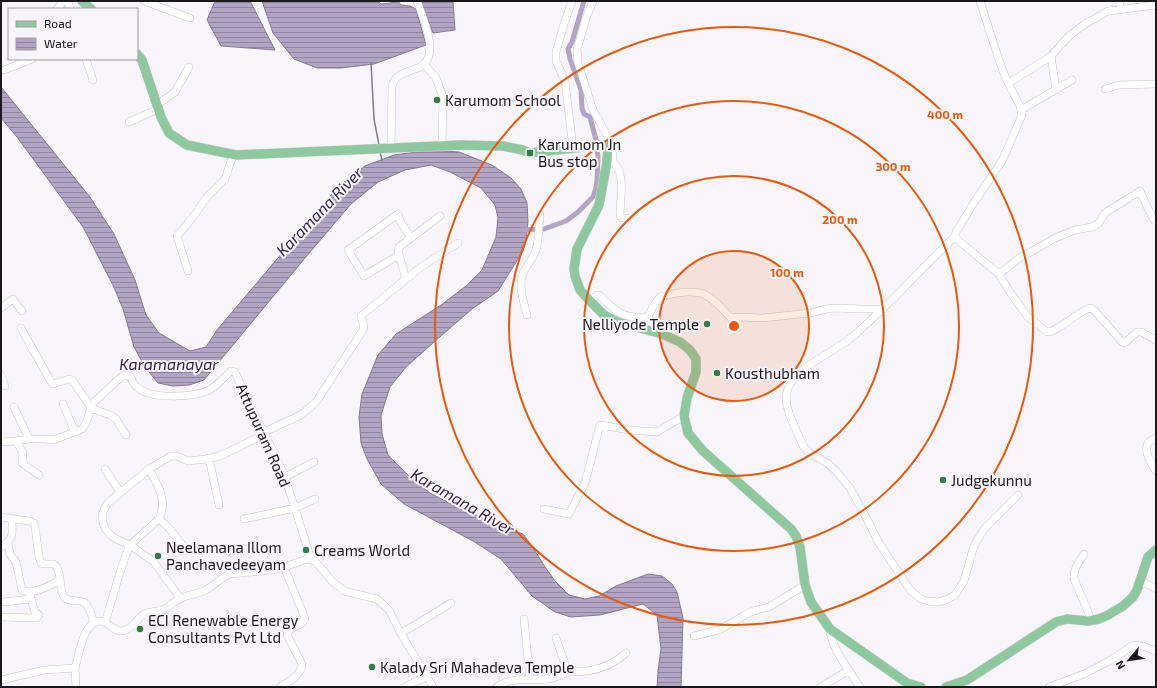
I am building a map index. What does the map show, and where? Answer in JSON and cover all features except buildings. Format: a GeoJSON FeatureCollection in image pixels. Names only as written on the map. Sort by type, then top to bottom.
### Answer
{"type":"FeatureCollection","features":[{"type":"Feature","properties":{"kind":"main road"},"geometry":{"type":"LineString","coordinates":[[82,1],[90,8]]}},
{"type":"Feature","properties":{"kind":"main road"},"geometry":{"type":"LineString","coordinates":[[138,55],[142,60],[161,117],[168,133],[187,145],[233,155],[461,145],[503,146],[530,152],[608,145],[607,162],[599,205],[577,249],[574,269],[580,290],[604,315],[617,322],[662,334],[680,342],[690,350],[696,359],[696,372],[687,398],[684,416],[688,433],[703,451],[791,529],[796,536],[800,547],[805,585],[811,602],[830,630],[907,683],[921,687]]}},
{"type":"Feature","properties":{"kind":"main road"},"geometry":{"type":"LineString","coordinates":[[946,687],[967,680],[1056,622],[1067,619],[1091,621],[1108,615],[1123,606],[1133,597],[1137,590],[1148,557],[1156,550]]}},
{"type":"Feature","properties":{"kind":"street"},"geometry":{"type":"LineString","coordinates":[[144,1],[190,18]]}},
{"type":"Feature","properties":{"kind":"street"},"geometry":{"type":"LineString","coordinates":[[391,148],[392,86],[394,79],[425,65],[430,48],[428,30],[418,1]]}},
{"type":"Feature","properties":{"kind":"street"},"geometry":{"type":"LineString","coordinates":[[572,1],[556,52],[556,61],[565,81],[574,148]]}},
{"type":"Feature","properties":{"kind":"street"},"geometry":{"type":"LineString","coordinates":[[593,1],[577,49],[578,63],[593,110],[608,137],[608,145],[611,147],[613,162],[620,175],[622,185],[620,215],[621,218],[626,218]]}},
{"type":"Feature","properties":{"kind":"street"},"geometry":{"type":"LineString","coordinates":[[980,1],[998,57],[1022,110],[1022,115],[1002,161],[975,201],[955,236],[869,323],[847,341],[800,371],[790,384],[786,396],[790,416],[803,446],[810,453],[827,463],[836,471],[850,488],[879,543],[911,590],[921,598],[928,601],[938,602],[955,595],[964,581],[974,546],[984,528],[1018,495]]}},
{"type":"Feature","properties":{"kind":"street"},"geometry":{"type":"LineString","coordinates":[[1119,1],[1121,9]]}},
{"type":"Feature","properties":{"kind":"street"},"geometry":{"type":"LineString","coordinates":[[1009,83],[1051,56],[1068,36],[1108,11],[1156,5]]}},
{"type":"Feature","properties":{"kind":"street"},"geometry":{"type":"LineString","coordinates":[[1051,56],[1056,90]]}},
{"type":"Feature","properties":{"kind":"street"},"geometry":{"type":"LineString","coordinates":[[4,70],[29,60]]}},
{"type":"Feature","properties":{"kind":"street"},"geometry":{"type":"LineString","coordinates":[[86,60],[93,80]]}},
{"type":"Feature","properties":{"kind":"street"},"geometry":{"type":"LineString","coordinates":[[425,65],[436,78],[443,97],[442,146]]}},
{"type":"Feature","properties":{"kind":"street"},"geometry":{"type":"LineString","coordinates":[[129,122],[158,107],[174,92],[189,67]]}},
{"type":"Feature","properties":{"kind":"street"},"geometry":{"type":"LineString","coordinates":[[1022,110],[1072,80]]}},
{"type":"Feature","properties":{"kind":"street"},"geometry":{"type":"LineString","coordinates":[[1105,89],[1119,85],[1156,84]]}},
{"type":"Feature","properties":{"kind":"street"},"geometry":{"type":"LineString","coordinates":[[188,271],[177,236],[208,196],[225,179],[233,155]]}},
{"type":"Feature","properties":{"kind":"street"},"geometry":{"type":"LineString","coordinates":[[999,274],[1018,259],[1055,238],[1075,230],[1098,224],[1105,213],[1140,191],[1152,217],[1156,222]]}},
{"type":"Feature","properties":{"kind":"street"},"geometry":{"type":"LineString","coordinates":[[399,255],[364,276],[348,250],[397,211],[401,223],[411,238]]}},
{"type":"Feature","properties":{"kind":"street"},"geometry":{"type":"LineString","coordinates":[[527,315],[522,298],[521,283],[524,270],[534,254],[538,241],[540,215]]}},
{"type":"Feature","properties":{"kind":"street"},"geometry":{"type":"LineString","coordinates":[[406,279],[399,255],[399,247],[440,216]]}},
{"type":"Feature","properties":{"kind":"street"},"geometry":{"type":"LineString","coordinates":[[955,236],[960,242],[999,274],[1027,316],[1047,332],[1052,332],[1090,308],[1095,311],[1123,343],[1137,332],[1156,340]]}},
{"type":"Feature","properties":{"kind":"street"},"geometry":{"type":"LineString","coordinates":[[180,598],[154,562],[130,545],[112,536],[107,531],[102,515],[104,508],[120,492],[149,469],[171,456],[177,456],[188,461],[220,456],[301,414],[316,402],[363,330],[364,327],[361,316],[421,267],[458,242]]}},
{"type":"Feature","properties":{"kind":"street"},"geometry":{"type":"LineString","coordinates":[[590,302],[597,295],[599,295],[612,308],[624,316],[637,318],[648,317],[660,297],[682,292],[701,293],[712,299],[731,318],[762,318],[810,313],[831,308],[883,309]]}},
{"type":"Feature","properties":{"kind":"street"},"geometry":{"type":"LineString","coordinates":[[1,308],[13,300],[22,311]]}},
{"type":"Feature","properties":{"kind":"street"},"geometry":{"type":"LineString","coordinates":[[21,328],[51,382],[53,384],[69,379],[73,381],[91,408],[110,415],[116,419],[126,435]]}},
{"type":"Feature","properties":{"kind":"street","name":"Attupuram Road"},"geometry":{"type":"LineString","coordinates":[[1,442],[45,439],[53,440],[82,429],[86,423],[94,402],[126,375],[130,376],[136,387],[144,392],[171,397],[190,395],[206,391],[219,384],[231,371],[235,372],[285,477],[311,559]]}},
{"type":"Feature","properties":{"kind":"street"},"geometry":{"type":"LineString","coordinates":[[1,376],[5,386]]}},
{"type":"Feature","properties":{"kind":"street"},"geometry":{"type":"LineString","coordinates":[[63,404],[75,432]]}},
{"type":"Feature","properties":{"kind":"street"},"geometry":{"type":"LineString","coordinates":[[14,407],[29,440]]}},
{"type":"Feature","properties":{"kind":"street"},"geometry":{"type":"LineString","coordinates":[[544,509],[570,514],[585,483],[600,425],[630,430],[658,432],[684,416]]}},
{"type":"Feature","properties":{"kind":"street"},"geometry":{"type":"LineString","coordinates":[[1156,438],[1146,447],[1150,460],[1156,471]]}},
{"type":"Feature","properties":{"kind":"street"},"geometry":{"type":"LineString","coordinates":[[16,441],[23,453],[22,463],[39,475]]}},
{"type":"Feature","properties":{"kind":"street"},"geometry":{"type":"LineString","coordinates":[[209,458],[219,505]]}},
{"type":"Feature","properties":{"kind":"street"},"geometry":{"type":"LineString","coordinates":[[285,477],[314,462]]}},
{"type":"Feature","properties":{"kind":"street"},"geometry":{"type":"LineString","coordinates":[[105,468],[120,492]]}},
{"type":"Feature","properties":{"kind":"street"},"geometry":{"type":"LineString","coordinates":[[105,622],[119,574],[130,545],[159,519],[162,514],[162,497],[159,486],[149,469]]}},
{"type":"Feature","properties":{"kind":"street"},"geometry":{"type":"LineString","coordinates":[[244,519],[295,508],[315,499]]}},
{"type":"Feature","properties":{"kind":"street"},"geometry":{"type":"LineString","coordinates":[[1,517],[29,521],[34,524],[38,558],[40,563],[54,564],[59,570],[65,597],[68,600],[85,603],[89,608],[94,623]]}},
{"type":"Feature","properties":{"kind":"street"},"geometry":{"type":"LineString","coordinates":[[12,519],[12,538],[4,545],[16,562],[22,590],[29,592],[47,588],[60,580]]}},
{"type":"Feature","properties":{"kind":"street"},"geometry":{"type":"LineString","coordinates":[[159,519],[169,528],[187,551]]}},
{"type":"Feature","properties":{"kind":"street"},"geometry":{"type":"LineString","coordinates":[[1084,554],[1075,569],[1074,579],[1091,621]]}},
{"type":"Feature","properties":{"kind":"street"},"geometry":{"type":"LineString","coordinates":[[76,687],[75,668],[84,635],[94,623],[105,622],[116,630],[122,632],[132,627],[144,614],[163,610],[180,598],[206,590],[225,576],[231,574],[272,570],[307,559],[315,561],[332,581],[344,591],[377,599],[389,610],[433,687]]}},
{"type":"Feature","properties":{"kind":"street"},"geometry":{"type":"LineString","coordinates":[[280,687],[299,673],[302,668],[302,664],[287,635],[287,632],[291,627],[303,622],[305,618],[284,567]]}},
{"type":"Feature","properties":{"kind":"street"},"geometry":{"type":"LineString","coordinates":[[1139,582],[1156,589]]}},
{"type":"Feature","properties":{"kind":"street"},"geometry":{"type":"LineString","coordinates":[[694,636],[719,630],[753,611],[769,607],[805,585]]}},
{"type":"Feature","properties":{"kind":"street"},"geometry":{"type":"LineString","coordinates":[[2,617],[37,618],[39,615],[35,612],[29,592]]}},
{"type":"Feature","properties":{"kind":"street"},"geometry":{"type":"LineString","coordinates":[[3,602],[31,600]]}},
{"type":"Feature","properties":{"kind":"street"},"geometry":{"type":"LineString","coordinates":[[401,633],[415,626],[451,603]]}},
{"type":"Feature","properties":{"kind":"street"},"geometry":{"type":"LineString","coordinates":[[524,619],[530,680]]}},
{"type":"Feature","properties":{"kind":"street"},"geometry":{"type":"LineString","coordinates":[[830,630],[830,634],[841,658],[860,687]]}},
{"type":"Feature","properties":{"kind":"street"},"geometry":{"type":"LineString","coordinates":[[556,638],[568,673]]}},
{"type":"Feature","properties":{"kind":"street"},"geometry":{"type":"LineString","coordinates":[[1049,687],[1084,674],[1109,661],[1132,646],[1142,646],[1156,651]]}},
{"type":"Feature","properties":{"kind":"street"},"geometry":{"type":"LineString","coordinates":[[497,687],[511,680],[550,679],[568,673],[602,668],[617,661],[626,653]]}},
{"type":"Feature","properties":{"kind":"street"},"geometry":{"type":"LineString","coordinates":[[1,680],[44,670],[75,668]]}},
{"type":"Feature","properties":{"kind":"street"},"geometry":{"type":"LineString","coordinates":[[821,687],[849,670]]}},
{"type":"Feature","properties":{"kind":"street"},"geometry":{"type":"LineString","coordinates":[[405,687],[427,676]]}},
{"type":"Feature","properties":{"kind":"water"},"geometry":{"type":"Polygon","coordinates":[[[215,1],[250,1],[275,50],[221,46],[207,20],[215,1]]]}},
{"type":"Feature","properties":{"kind":"water"},"geometry":{"type":"Polygon","coordinates":[[[262,1],[378,1],[381,4],[398,1],[401,5],[410,6],[416,9],[426,45],[374,64],[341,68],[317,68],[294,59],[273,33],[262,1]]]}},
{"type":"Feature","properties":{"kind":"water"},"geometry":{"type":"Polygon","coordinates":[[[421,1],[453,1],[455,30],[433,33],[421,1]]]}},
{"type":"Feature","properties":{"kind":"water","name":"Karamanayar"},"geometry":{"type":"Polygon","coordinates":[[[1,87],[90,197],[114,234],[135,280],[146,315],[159,333],[190,351],[206,347],[217,330],[338,187],[365,166],[394,155],[431,150],[459,152],[492,165],[511,178],[521,189],[527,203],[528,221],[526,241],[523,251],[498,291],[472,309],[434,342],[406,367],[390,387],[381,415],[382,434],[388,455],[408,475],[430,493],[463,510],[523,534],[555,581],[569,595],[585,599],[599,596],[616,586],[648,574],[662,576],[672,584],[677,592],[683,618],[681,687],[657,687],[661,649],[657,615],[643,604],[600,615],[571,617],[555,612],[532,596],[501,559],[473,541],[404,504],[381,484],[367,459],[361,443],[359,417],[362,394],[378,355],[396,334],[441,305],[466,286],[482,270],[496,237],[498,218],[495,205],[481,188],[450,172],[431,165],[405,170],[378,182],[351,204],[204,380],[189,385],[173,386],[158,383],[145,367],[134,347],[123,309],[113,285],[83,227],[17,137],[1,118],[1,87]]]}},
{"type":"Feature","properties":{"kind":"waterway"},"geometry":{"type":"LineString","coordinates":[[521,230],[544,229],[566,221],[578,212],[593,197],[596,188],[598,156],[596,140],[590,117],[584,114],[582,108],[581,90],[568,49],[572,42],[584,1]]}},
{"type":"Feature","properties":{"kind":"waterway"},"geometry":{"type":"LineString","coordinates":[[371,63],[374,119],[379,145]]}},
{"type":"Feature","properties":{"kind":"waterway"},"geometry":{"type":"LineString","coordinates":[[380,151],[382,161]]}},
{"type":"Feature","properties":{"kind":"place","name":"Karumom School"},"geometry":{"type":"Point","coordinates":[437,100]}},
{"type":"Feature","properties":{"kind":"place","name":"Karumom Jn Bus stop"},"geometry":{"type":"Point","coordinates":[530,153]}},
{"type":"Feature","properties":{"kind":"place","name":"Nelliyode Temple"},"geometry":{"type":"Point","coordinates":[707,324]}},
{"type":"Feature","properties":{"kind":"place","name":"Kousthubham"},"geometry":{"type":"Point","coordinates":[717,373]}},
{"type":"Feature","properties":{"kind":"place","name":"Judgekunnu"},"geometry":{"type":"Point","coordinates":[943,480]}},
{"type":"Feature","properties":{"kind":"place","name":"Creams World"},"geometry":{"type":"Point","coordinates":[306,550]}},
{"type":"Feature","properties":{"kind":"place","name":"Neelamana Illom Panchavedeeyam"},"geometry":{"type":"Point","coordinates":[158,556]}},
{"type":"Feature","properties":{"kind":"place","name":"ECI Renewable Energy Consultants Pvt Ltd"},"geometry":{"type":"Point","coordinates":[140,629]}},
{"type":"Feature","properties":{"kind":"place","name":"Kalady Sri Mahadeva Temple"},"geometry":{"type":"Point","coordinates":[372,667]}},
{"type":"Feature","properties":{"kind":"water label","name":"Karamana River"},"geometry":{"type":"Point","coordinates":[319,211]}},
{"type":"Feature","properties":{"kind":"water label","name":"Karamana River"},"geometry":{"type":"Point","coordinates":[463,501]}}]}
